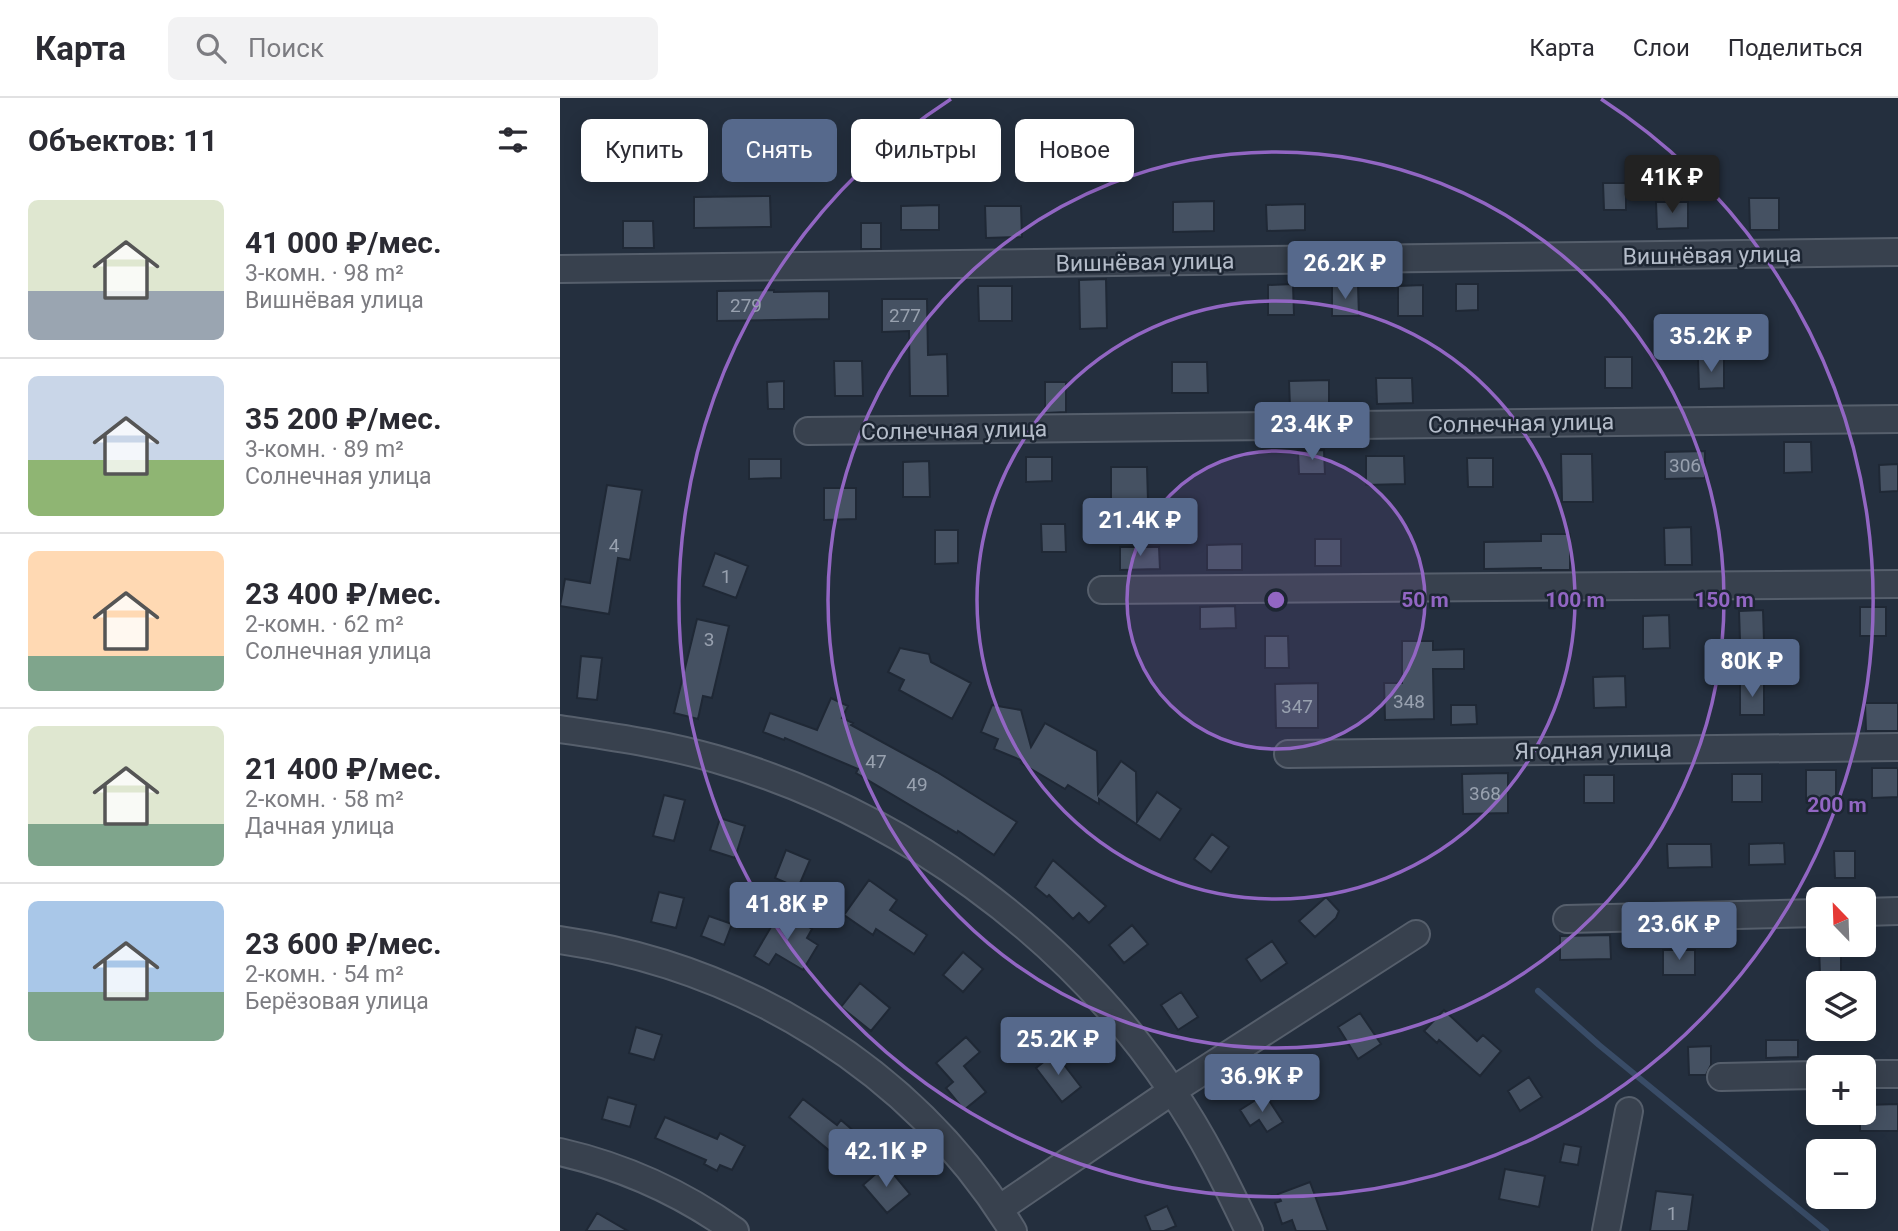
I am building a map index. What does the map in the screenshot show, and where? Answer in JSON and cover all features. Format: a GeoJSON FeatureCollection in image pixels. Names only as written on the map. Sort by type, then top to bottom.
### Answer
{"type":"FeatureCollection","features":[{"type":"Feature","properties":{"kind":"street","name":"Вишнёвая улица"},"geometry":{"type":"LineString","coordinates":[[560,269],[1898,253]]}},
{"type":"Feature","properties":{"kind":"street","name":"Солнечная улица"},"geometry":{"type":"LineString","coordinates":[[808,431],[1898,419]]}},
{"type":"Feature","properties":{"kind":"street"},"geometry":{"type":"LineString","coordinates":[[1102,590],[1898,584]]}},
{"type":"Feature","properties":{"kind":"street"},"geometry":{"type":"LineString","coordinates":[[560,729],[676,749],[716,759],[794,786],[868,820],[939,862],[1006,910],[1067,965],[1123,1025],[1172,1091],[1215,1161],[1249,1231]]}},
{"type":"Feature","properties":{"kind":"street","name":"Ягодная улица"},"geometry":{"type":"LineString","coordinates":[[1288,754],[1898,747]]}},
{"type":"Feature","properties":{"kind":"street"},"geometry":{"type":"LineString","coordinates":[[1876,912],[1898,911]]}},
{"type":"Feature","properties":{"kind":"street"},"geometry":{"type":"LineString","coordinates":[[1567,919],[1806,913]]}},
{"type":"Feature","properties":{"kind":"street"},"geometry":{"type":"LineString","coordinates":[[560,940],[657,960],[715,980],[771,1006],[824,1037],[874,1073],[920,1114],[962,1159],[1006,1220],[1172,1091],[1416,934]]}},
{"type":"Feature","properties":{"kind":"street"},"geometry":{"type":"LineString","coordinates":[[1876,1074],[1898,1074]]}},
{"type":"Feature","properties":{"kind":"street"},"geometry":{"type":"LineString","coordinates":[[1721,1077],[1806,1075]]}},
{"type":"Feature","properties":{"kind":"street"},"geometry":{"type":"LineString","coordinates":[[1606,1231],[1629,1111]]}},
{"type":"Feature","properties":{"kind":"street"},"geometry":{"type":"LineString","coordinates":[[560,1152],[636,1174],[686,1198],[735,1231]]}},
{"type":"Feature","properties":{"kind":"building"},"geometry":{"type":"Polygon","coordinates":[[[1603,183],[1626,183],[1626,210],[1604,210],[1603,183]]]}},
{"type":"Feature","properties":{"kind":"building"},"geometry":{"type":"Polygon","coordinates":[[[770,196],[771,227],[694,228],[694,197],[770,196]]]}},
{"type":"Feature","properties":{"kind":"building"},"geometry":{"type":"Polygon","coordinates":[[[1749,198],[1779,198],[1779,230],[1750,230],[1749,198]]]}},
{"type":"Feature","properties":{"kind":"building"},"geometry":{"type":"Polygon","coordinates":[[[1214,201],[1214,231],[1173,232],[1173,202],[1214,201]]]}},
{"type":"Feature","properties":{"kind":"building"},"geometry":{"type":"Polygon","coordinates":[[[1656,202],[1688,202],[1688,228],[1657,229],[1656,202]]]}},
{"type":"Feature","properties":{"kind":"building"},"geometry":{"type":"Polygon","coordinates":[[[1305,204],[1305,230],[1267,231],[1266,205],[1305,204]]]}},
{"type":"Feature","properties":{"kind":"building"},"geometry":{"type":"Polygon","coordinates":[[[939,205],[939,230],[901,230],[901,206],[939,205]]]}},
{"type":"Feature","properties":{"kind":"building"},"geometry":{"type":"Polygon","coordinates":[[[985,206],[1021,206],[1022,237],[986,238],[985,206]]]}},
{"type":"Feature","properties":{"kind":"building"},"geometry":{"type":"Polygon","coordinates":[[[623,221],[653,221],[654,248],[623,248],[623,221]]]}},
{"type":"Feature","properties":{"kind":"building"},"geometry":{"type":"Polygon","coordinates":[[[861,223],[881,223],[881,249],[861,249],[861,223]]]}},
{"type":"Feature","properties":{"kind":"building"},"geometry":{"type":"Polygon","coordinates":[[[1106,279],[1107,328],[1080,329],[1079,280],[1106,279]]]}},
{"type":"Feature","properties":{"kind":"building"},"geometry":{"type":"Polygon","coordinates":[[[1293,284],[1294,315],[1268,315],[1268,285],[1293,284]]]}},
{"type":"Feature","properties":{"kind":"building"},"geometry":{"type":"Polygon","coordinates":[[[1456,284],[1478,284],[1478,310],[1456,311],[1456,284]]]}},
{"type":"Feature","properties":{"kind":"building"},"geometry":{"type":"Polygon","coordinates":[[[1332,285],[1358,285],[1359,316],[1332,316],[1332,285]]]}},
{"type":"Feature","properties":{"kind":"building"},"geometry":{"type":"Polygon","coordinates":[[[1423,285],[1423,316],[1398,316],[1398,286],[1423,285]]]}},
{"type":"Feature","properties":{"kind":"building"},"geometry":{"type":"Polygon","coordinates":[[[978,286],[1012,286],[1012,321],[979,321],[978,286]]]}},
{"type":"Feature","properties":{"kind":"building"},"geometry":{"type":"Polygon","coordinates":[[[717,291],[829,291],[829,319],[717,321],[717,291]]]}},
{"type":"Feature","properties":{"kind":"building"},"geometry":{"type":"Polygon","coordinates":[[[882,299],[927,299],[928,355],[947,354],[948,396],[910,396],[909,331],[882,332],[882,299]]]}},
{"type":"Feature","properties":{"kind":"building"},"geometry":{"type":"Polygon","coordinates":[[[1605,357],[1632,357],[1632,388],[1605,388],[1605,357]]]}},
{"type":"Feature","properties":{"kind":"building"},"geometry":{"type":"Polygon","coordinates":[[[1698,359],[1724,359],[1724,388],[1699,389],[1698,359]]]}},
{"type":"Feature","properties":{"kind":"building"},"geometry":{"type":"Polygon","coordinates":[[[834,361],[862,361],[863,396],[835,396],[834,361]]]}},
{"type":"Feature","properties":{"kind":"building"},"geometry":{"type":"Polygon","coordinates":[[[1172,362],[1207,362],[1208,393],[1172,393],[1172,362]]]}},
{"type":"Feature","properties":{"kind":"building"},"geometry":{"type":"Polygon","coordinates":[[[1376,378],[1412,378],[1413,403],[1377,404],[1376,378]]]}},
{"type":"Feature","properties":{"kind":"building"},"geometry":{"type":"Polygon","coordinates":[[[1329,380],[1329,407],[1290,408],[1289,381],[1329,380]]]}},
{"type":"Feature","properties":{"kind":"building"},"geometry":{"type":"Polygon","coordinates":[[[784,381],[784,409],[768,409],[767,382],[784,381]]]}},
{"type":"Feature","properties":{"kind":"building"},"geometry":{"type":"Polygon","coordinates":[[[1045,382],[1066,382],[1066,412],[1045,413],[1045,382]]]}},
{"type":"Feature","properties":{"kind":"building"},"geometry":{"type":"Polygon","coordinates":[[[1784,442],[1811,442],[1812,472],[1784,473],[1784,442]]]}},
{"type":"Feature","properties":{"kind":"building"},"geometry":{"type":"Polygon","coordinates":[[[1324,450],[1325,474],[1299,474],[1298,451],[1324,450]]]}},
{"type":"Feature","properties":{"kind":"building"},"geometry":{"type":"Polygon","coordinates":[[[1705,451],[1705,478],[1665,479],[1665,452],[1705,451]]]}},
{"type":"Feature","properties":{"kind":"building"},"geometry":{"type":"Polygon","coordinates":[[[1561,454],[1592,454],[1593,502],[1562,502],[1561,454]]]}},
{"type":"Feature","properties":{"kind":"building"},"geometry":{"type":"Polygon","coordinates":[[[1366,456],[1404,456],[1405,484],[1366,485],[1366,456]]]}},
{"type":"Feature","properties":{"kind":"building"},"geometry":{"type":"Polygon","coordinates":[[[1026,457],[1052,457],[1052,481],[1026,482],[1026,457]]]}},
{"type":"Feature","properties":{"kind":"building"},"geometry":{"type":"Polygon","coordinates":[[[1467,458],[1493,458],[1493,487],[1468,487],[1467,458]]]}},
{"type":"Feature","properties":{"kind":"building"},"geometry":{"type":"Polygon","coordinates":[[[749,459],[781,459],[781,478],[749,479],[749,459]]]}},
{"type":"Feature","properties":{"kind":"building"},"geometry":{"type":"Polygon","coordinates":[[[929,461],[930,497],[903,497],[903,462],[929,461]]]}},
{"type":"Feature","properties":{"kind":"building"},"geometry":{"type":"Polygon","coordinates":[[[1898,464],[1898,491],[1880,492],[1879,465],[1898,464]]]}},
{"type":"Feature","properties":{"kind":"building"},"geometry":{"type":"Polygon","coordinates":[[[1111,467],[1147,467],[1148,501],[1111,501],[1111,467]]]}},
{"type":"Feature","properties":{"kind":"building"},"geometry":{"type":"Polygon","coordinates":[[[607,485],[642,490],[630,560],[618,558],[609,614],[560,606],[565,579],[590,583],[607,485]]]}},
{"type":"Feature","properties":{"kind":"building"},"geometry":{"type":"Polygon","coordinates":[[[824,488],[856,488],[856,519],[824,520],[824,488]]]}},
{"type":"Feature","properties":{"kind":"building"},"geometry":{"type":"Polygon","coordinates":[[[1041,524],[1065,524],[1066,552],[1042,552],[1041,524]]]}},
{"type":"Feature","properties":{"kind":"building"},"geometry":{"type":"Polygon","coordinates":[[[1691,527],[1692,565],[1665,565],[1664,528],[1691,527]]]}},
{"type":"Feature","properties":{"kind":"building"},"geometry":{"type":"Polygon","coordinates":[[[935,530],[958,530],[958,563],[935,564],[935,530]]]}},
{"type":"Feature","properties":{"kind":"building"},"geometry":{"type":"Polygon","coordinates":[[[1541,534],[1570,534],[1570,570],[1484,569],[1484,542],[1541,541],[1541,534]]]}},
{"type":"Feature","properties":{"kind":"building"},"geometry":{"type":"Polygon","coordinates":[[[1315,539],[1341,539],[1341,566],[1315,566],[1315,539]]]}},
{"type":"Feature","properties":{"kind":"building"},"geometry":{"type":"Polygon","coordinates":[[[1242,544],[1242,570],[1207,570],[1207,545],[1242,544]]]}},
{"type":"Feature","properties":{"kind":"building"},"geometry":{"type":"Polygon","coordinates":[[[1120,547],[1159,547],[1160,569],[1120,570],[1120,547]]]}},
{"type":"Feature","properties":{"kind":"building"},"geometry":{"type":"Polygon","coordinates":[[[715,553],[748,566],[736,598],[703,586],[715,553]]]}},
{"type":"Feature","properties":{"kind":"building"},"geometry":{"type":"Polygon","coordinates":[[[1235,606],[1236,628],[1200,629],[1200,607],[1235,606]]]}},
{"type":"Feature","properties":{"kind":"building"},"geometry":{"type":"Polygon","coordinates":[[[1860,607],[1886,607],[1886,636],[1860,636],[1860,607]]]}},
{"type":"Feature","properties":{"kind":"building"},"geometry":{"type":"Polygon","coordinates":[[[1763,610],[1764,641],[1740,641],[1739,611],[1763,610]]]}},
{"type":"Feature","properties":{"kind":"building"},"geometry":{"type":"Polygon","coordinates":[[[1669,615],[1670,648],[1643,649],[1643,616],[1669,615]]]}},
{"type":"Feature","properties":{"kind":"building"},"geometry":{"type":"Polygon","coordinates":[[[697,619],[729,626],[712,698],[703,696],[698,719],[674,713],[697,619]]]}},
{"type":"Feature","properties":{"kind":"building"},"geometry":{"type":"Polygon","coordinates":[[[1265,636],[1288,636],[1289,668],[1265,668],[1265,636]]]}},
{"type":"Feature","properties":{"kind":"building"},"geometry":{"type":"Polygon","coordinates":[[[1402,641],[1433,641],[1433,650],[1464,649],[1464,669],[1433,669],[1434,719],[1385,720],[1384,683],[1402,683],[1402,641]]]}},
{"type":"Feature","properties":{"kind":"building"},"geometry":{"type":"Polygon","coordinates":[[[900,648],[929,654],[931,662],[971,683],[952,719],[899,690],[904,680],[888,672],[900,648]]]}},
{"type":"Feature","properties":{"kind":"building"},"geometry":{"type":"Polygon","coordinates":[[[581,656],[602,658],[597,700],[577,698],[581,656]]]}},
{"type":"Feature","properties":{"kind":"building"},"geometry":{"type":"Polygon","coordinates":[[[1625,676],[1626,707],[1594,708],[1593,677],[1625,676]]]}},
{"type":"Feature","properties":{"kind":"building"},"geometry":{"type":"Polygon","coordinates":[[[1318,683],[1318,728],[1276,728],[1275,684],[1318,683]]]}},
{"type":"Feature","properties":{"kind":"building"},"geometry":{"type":"Polygon","coordinates":[[[1740,684],[1764,684],[1764,715],[1740,715],[1740,684]]]}},
{"type":"Feature","properties":{"kind":"building"},"geometry":{"type":"Polygon","coordinates":[[[831,698],[848,706],[842,718],[853,723],[851,725],[937,772],[1017,822],[994,855],[958,831],[957,833],[856,773],[858,769],[785,738],[784,740],[763,732],[770,713],[817,730],[831,698]]]}},
{"type":"Feature","properties":{"kind":"building"},"geometry":{"type":"Polygon","coordinates":[[[1865,703],[1898,703],[1898,731],[1866,731],[1865,703]]]}},
{"type":"Feature","properties":{"kind":"building"},"geometry":{"type":"Polygon","coordinates":[[[992,705],[1021,710],[1031,747],[1045,723],[1097,751],[1098,794],[1121,761],[1136,772],[1137,822],[1157,792],[1181,809],[1160,840],[1099,799],[1099,804],[1068,785],[1065,789],[1021,763],[1023,761],[994,749],[998,739],[981,732],[992,705]]]}},
{"type":"Feature","properties":{"kind":"building"},"geometry":{"type":"Polygon","coordinates":[[[1451,705],[1476,705],[1477,724],[1451,725],[1451,705]]]}},
{"type":"Feature","properties":{"kind":"building"},"geometry":{"type":"Polygon","coordinates":[[[1872,768],[1898,768],[1898,797],[1872,798],[1872,768]]]}},
{"type":"Feature","properties":{"kind":"building"},"geometry":{"type":"Polygon","coordinates":[[[1806,770],[1836,770],[1836,799],[1806,799],[1806,770]]]}},
{"type":"Feature","properties":{"kind":"building"},"geometry":{"type":"Polygon","coordinates":[[[1508,773],[1508,813],[1463,814],[1462,774],[1508,773]]]}},
{"type":"Feature","properties":{"kind":"building"},"geometry":{"type":"Polygon","coordinates":[[[1732,774],[1762,774],[1762,802],[1732,802],[1732,774]]]}},
{"type":"Feature","properties":{"kind":"building"},"geometry":{"type":"Polygon","coordinates":[[[1584,775],[1614,775],[1614,803],[1584,803],[1584,775]]]}},
{"type":"Feature","properties":{"kind":"building"},"geometry":{"type":"Polygon","coordinates":[[[664,795],[685,800],[674,841],[653,836],[664,795]]]}},
{"type":"Feature","properties":{"kind":"building"},"geometry":{"type":"Polygon","coordinates":[[[720,818],[745,826],[735,858],[710,850],[720,818]]]}},
{"type":"Feature","properties":{"kind":"building"},"geometry":{"type":"Polygon","coordinates":[[[1212,834],[1229,847],[1211,872],[1194,859],[1212,834]]]}},
{"type":"Feature","properties":{"kind":"building"},"geometry":{"type":"Polygon","coordinates":[[[1784,843],[1785,864],[1749,865],[1749,844],[1784,843]]]}},
{"type":"Feature","properties":{"kind":"building"},"geometry":{"type":"Polygon","coordinates":[[[1667,844],[1711,844],[1712,867],[1668,868],[1667,844]]]}},
{"type":"Feature","properties":{"kind":"building"},"geometry":{"type":"Polygon","coordinates":[[[786,850],[810,860],[798,888],[775,878],[786,850]]]}},
{"type":"Feature","properties":{"kind":"building"},"geometry":{"type":"Polygon","coordinates":[[[1834,851],[1855,851],[1855,878],[1835,878],[1834,851]]]}},
{"type":"Feature","properties":{"kind":"building"},"geometry":{"type":"Polygon","coordinates":[[[1053,860],[1106,906],[1089,923],[1079,913],[1073,919],[1049,895],[1047,897],[1035,887],[1053,860]]]}},
{"type":"Feature","properties":{"kind":"building"},"geometry":{"type":"Polygon","coordinates":[[[869,880],[897,900],[890,910],[927,935],[914,954],[876,929],[873,935],[844,915],[869,880]]]}},
{"type":"Feature","properties":{"kind":"building"},"geometry":{"type":"Polygon","coordinates":[[[659,892],[684,898],[676,928],[651,922],[659,892]]]}},
{"type":"Feature","properties":{"kind":"building"},"geometry":{"type":"Polygon","coordinates":[[[1326,897],[1339,911],[1336,918],[1315,937],[1299,921],[1326,897]]]}},
{"type":"Feature","properties":{"kind":"building"},"geometry":{"type":"Polygon","coordinates":[[[781,910],[812,929],[807,938],[818,945],[803,970],[776,954],[769,965],[754,956],[781,910]]]}},
{"type":"Feature","properties":{"kind":"building"},"geometry":{"type":"Polygon","coordinates":[[[709,916],[732,924],[724,945],[701,936],[709,916]]]}},
{"type":"Feature","properties":{"kind":"building"},"geometry":{"type":"Polygon","coordinates":[[[1132,925],[1148,944],[1124,963],[1109,945],[1132,925]]]}},
{"type":"Feature","properties":{"kind":"building"},"geometry":{"type":"Polygon","coordinates":[[[1610,935],[1611,959],[1560,960],[1560,936],[1610,935]]]}},
{"type":"Feature","properties":{"kind":"building"},"geometry":{"type":"Polygon","coordinates":[[[1272,941],[1287,963],[1261,981],[1246,959],[1272,941]]]}},
{"type":"Feature","properties":{"kind":"building"},"geometry":{"type":"Polygon","coordinates":[[[1663,950],[1695,950],[1695,975],[1663,975],[1663,950]]]}},
{"type":"Feature","properties":{"kind":"building"},"geometry":{"type":"Polygon","coordinates":[[[963,952],[983,969],[963,992],[943,975],[963,952]]]}},
{"type":"Feature","properties":{"kind":"building"},"geometry":{"type":"Polygon","coordinates":[[[1819,957],[1841,957],[1841,971],[1820,971],[1819,957]]]}},
{"type":"Feature","properties":{"kind":"building"},"geometry":{"type":"Polygon","coordinates":[[[860,983],[890,1008],[871,1031],[841,1007],[860,983]]]}},
{"type":"Feature","properties":{"kind":"building"},"geometry":{"type":"Polygon","coordinates":[[[1181,992],[1198,1017],[1178,1030],[1161,1005],[1181,992]]]}},
{"type":"Feature","properties":{"kind":"building"},"geometry":{"type":"Polygon","coordinates":[[[1444,1010],[1477,1041],[1483,1035],[1501,1051],[1480,1076],[1439,1040],[1437,1043],[1424,1031],[1444,1010]]]}},
{"type":"Feature","properties":{"kind":"building"},"geometry":{"type":"Polygon","coordinates":[[[1360,1013],[1381,1044],[1358,1059],[1338,1027],[1360,1013]]]}},
{"type":"Feature","properties":{"kind":"building"},"geometry":{"type":"Polygon","coordinates":[[[636,1027],[662,1035],[654,1060],[629,1053],[636,1027]]]}},
{"type":"Feature","properties":{"kind":"building"},"geometry":{"type":"Polygon","coordinates":[[[966,1037],[980,1052],[964,1066],[986,1092],[964,1110],[946,1088],[953,1082],[936,1063],[966,1037]]]}},
{"type":"Feature","properties":{"kind":"building"},"geometry":{"type":"Polygon","coordinates":[[[1766,1040],[1798,1040],[1798,1057],[1766,1058],[1766,1040]]]}},
{"type":"Feature","properties":{"kind":"building"},"geometry":{"type":"Polygon","coordinates":[[[1711,1046],[1711,1065],[1706,1075],[1689,1075],[1688,1047],[1711,1046]]]}},
{"type":"Feature","properties":{"kind":"building"},"geometry":{"type":"Polygon","coordinates":[[[1055,1053],[1081,1087],[1062,1102],[1036,1068],[1055,1053]]]}},
{"type":"Feature","properties":{"kind":"building"},"geometry":{"type":"Polygon","coordinates":[[[1529,1077],[1542,1097],[1520,1111],[1508,1091],[1529,1077]]]}},
{"type":"Feature","properties":{"kind":"building"},"geometry":{"type":"Polygon","coordinates":[[[1265,1094],[1283,1122],[1267,1132],[1259,1120],[1250,1126],[1240,1110],[1265,1094]]]}},
{"type":"Feature","properties":{"kind":"building"},"geometry":{"type":"Polygon","coordinates":[[[608,1097],[636,1105],[630,1127],[602,1119],[608,1097]]]}},
{"type":"Feature","properties":{"kind":"building"},"geometry":{"type":"Polygon","coordinates":[[[803,1099],[837,1125],[841,1120],[863,1139],[843,1162],[789,1117],[803,1099]]]}},
{"type":"Feature","properties":{"kind":"building"},"geometry":{"type":"Polygon","coordinates":[[[1898,1104],[1898,1131],[1860,1131],[1860,1125],[1876,1125],[1876,1105],[1898,1104]]]}},
{"type":"Feature","properties":{"kind":"building"},"geometry":{"type":"Polygon","coordinates":[[[665,1117],[717,1139],[720,1133],[745,1146],[732,1170],[720,1165],[717,1171],[704,1164],[706,1160],[655,1138],[665,1117]]]}},
{"type":"Feature","properties":{"kind":"building"},"geometry":{"type":"Polygon","coordinates":[[[1564,1144],[1581,1147],[1578,1165],[1560,1162],[1564,1144]]]}},
{"type":"Feature","properties":{"kind":"building"},"geometry":{"type":"Polygon","coordinates":[[[886,1165],[910,1194],[887,1213],[863,1185],[886,1165]]]}},
{"type":"Feature","properties":{"kind":"building"},"geometry":{"type":"Polygon","coordinates":[[[1505,1169],[1545,1176],[1539,1207],[1499,1199],[1505,1169]]]}},
{"type":"Feature","properties":{"kind":"building"},"geometry":{"type":"Polygon","coordinates":[[[1310,1182],[1328,1231],[1296,1231],[1292,1220],[1282,1224],[1275,1203],[1281,1201],[1278,1194],[1310,1182]]]}},
{"type":"Feature","properties":{"kind":"building"},"geometry":{"type":"Polygon","coordinates":[[[1656,1191],[1693,1195],[1688,1231],[1650,1231],[1656,1191]]]}},
{"type":"Feature","properties":{"kind":"building"},"geometry":{"type":"Polygon","coordinates":[[[1167,1206],[1176,1226],[1164,1231],[1151,1231],[1145,1216],[1167,1206]]]}},
{"type":"Feature","properties":{"kind":"building"},"geometry":{"type":"Polygon","coordinates":[[[597,1213],[628,1231],[586,1231],[597,1213]]]}},
{"type":"Feature","properties":{"kind":"waterway"},"geometry":{"type":"LineString","coordinates":[[1538,991],[1599,1045],[1826,1231]]}}]}
